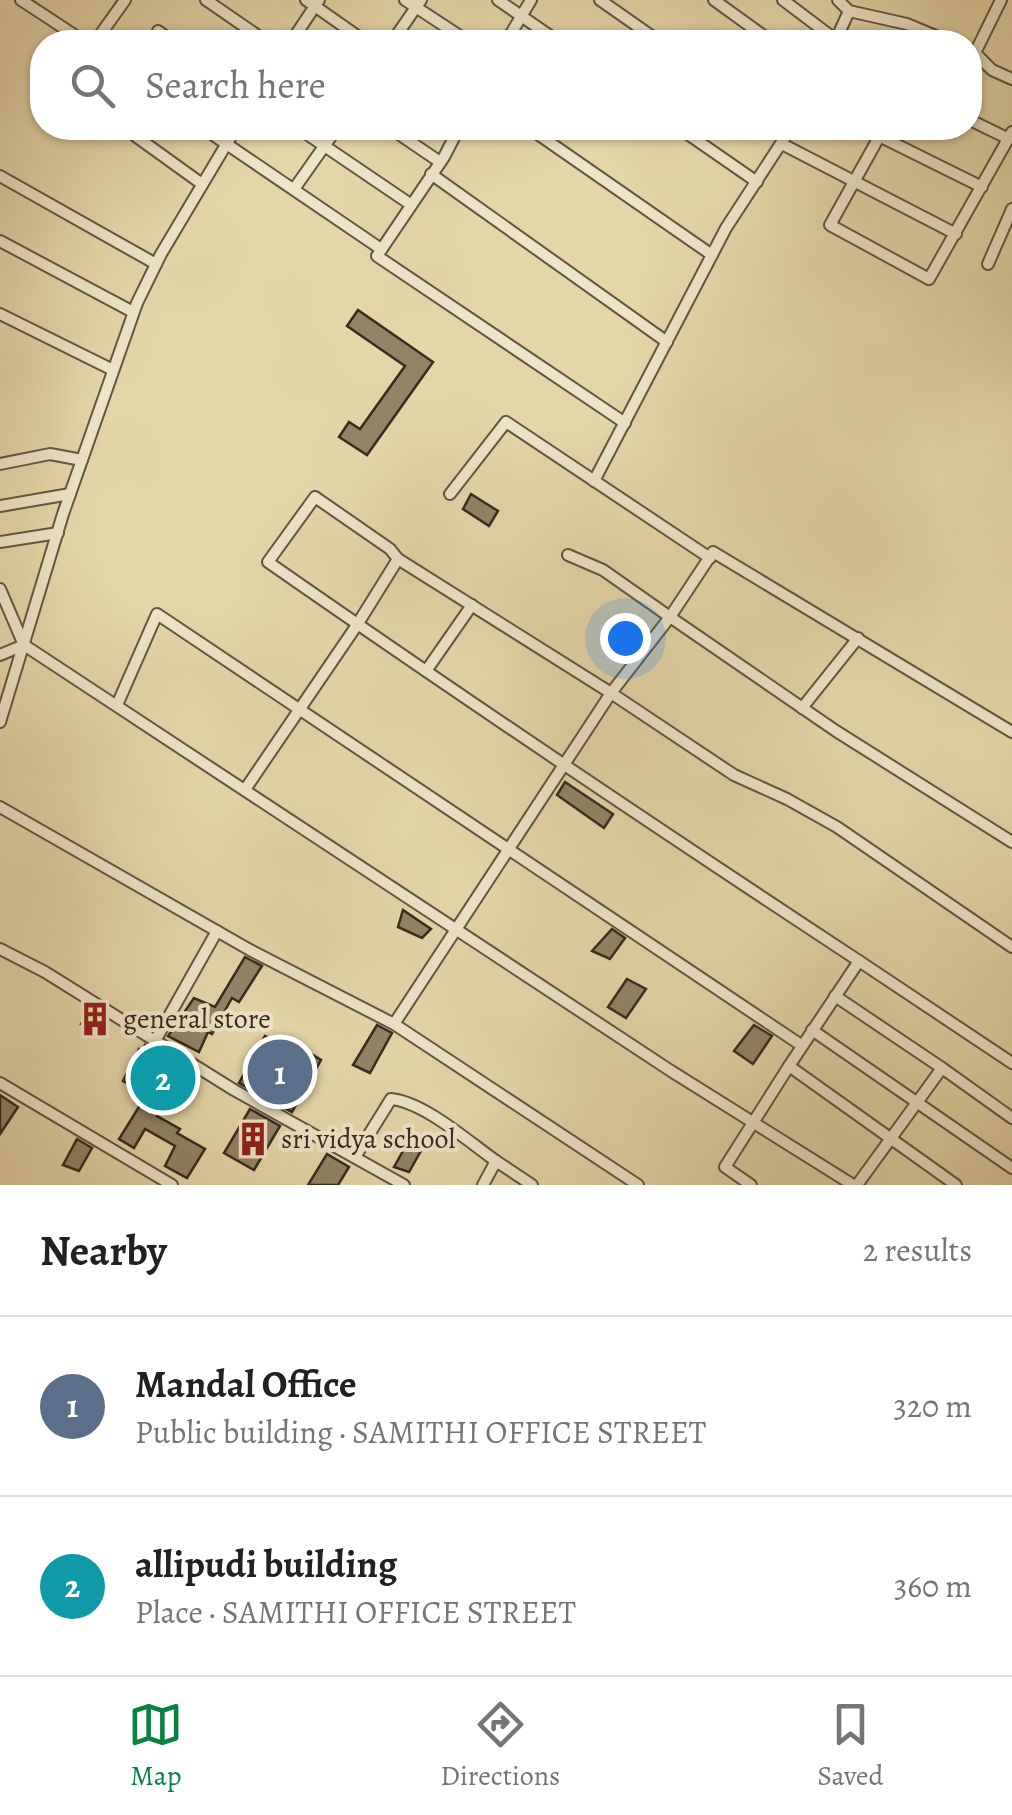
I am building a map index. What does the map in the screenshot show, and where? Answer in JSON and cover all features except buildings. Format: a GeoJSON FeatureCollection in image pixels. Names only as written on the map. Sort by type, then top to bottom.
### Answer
{"type":"FeatureCollection","features":[{"type":"Feature","properties":{"kind":"street"},"geometry":{"type":"LineString","coordinates":[[21,0],[67,30]]}},
{"type":"Feature","properties":{"kind":"street"},"geometry":{"type":"LineString","coordinates":[[104,30],[125,0]]}},
{"type":"Feature","properties":{"kind":"street"},"geometry":{"type":"LineString","coordinates":[[206,0],[250,30]]}},
{"type":"Feature","properties":{"kind":"street"},"geometry":{"type":"LineString","coordinates":[[405,0],[419,4],[453,30]]}},
{"type":"Feature","properties":{"kind":"street"},"geometry":{"type":"LineString","coordinates":[[498,0],[542,30]]}},
{"type":"Feature","properties":{"kind":"street"},"geometry":{"type":"LineString","coordinates":[[513,30],[531,0]]}},
{"type":"Feature","properties":{"kind":"street"},"geometry":{"type":"LineString","coordinates":[[600,0],[643,30]]}},
{"type":"Feature","properties":{"kind":"street"},"geometry":{"type":"LineString","coordinates":[[714,0],[755,30]]}},
{"type":"Feature","properties":{"kind":"street"},"geometry":{"type":"LineString","coordinates":[[783,0],[822,30]]}},
{"type":"Feature","properties":{"kind":"street"},"geometry":{"type":"LineString","coordinates":[[838,0],[850,10],[907,24],[916,30]]}},
{"type":"Feature","properties":{"kind":"street"},"geometry":{"type":"LineString","coordinates":[[982,33],[1000,0],[1012,4]]}},
{"type":"Feature","properties":{"kind":"street"},"geometry":{"type":"LineString","coordinates":[[297,30],[313,2],[350,30]]}},
{"type":"Feature","properties":{"kind":"street"},"geometry":{"type":"LineString","coordinates":[[401,30],[419,4]]}},
{"type":"Feature","properties":{"kind":"street"},"geometry":{"type":"LineString","coordinates":[[841,30],[850,10]]}},
{"type":"Feature","properties":{"kind":"street"},"geometry":{"type":"LineString","coordinates":[[982,61],[1012,79]]}},
{"type":"Feature","properties":{"kind":"street"},"geometry":{"type":"LineString","coordinates":[[878,140],[830,225],[930,279],[1009,142],[982,127]]}},
{"type":"Feature","properties":{"kind":"street"},"geometry":{"type":"LineString","coordinates":[[140,140],[202,184]]}},
{"type":"Feature","properties":{"kind":"street"},"geometry":{"type":"LineString","coordinates":[[222,140],[381,250]]}},
{"type":"Feature","properties":{"kind":"street"},"geometry":{"type":"LineString","coordinates":[[1,713],[133,312],[156,264],[228,140]]}},
{"type":"Feature","properties":{"kind":"street"},"geometry":{"type":"LineString","coordinates":[[316,140],[410,204]]}},
{"type":"Feature","properties":{"kind":"street"},"geometry":{"type":"LineString","coordinates":[[294,190],[328,140]]}},
{"type":"Feature","properties":{"kind":"street"},"geometry":{"type":"LineString","coordinates":[[408,140],[440,162]]}},
{"type":"Feature","properties":{"kind":"street"},"geometry":{"type":"LineString","coordinates":[[452,140],[377,256],[625,423]]}},
{"type":"Feature","properties":{"kind":"street"},"geometry":{"type":"LineString","coordinates":[[546,140],[712,255]]}},
{"type":"Feature","properties":{"kind":"street"},"geometry":{"type":"LineString","coordinates":[[696,140],[756,182]]}},
{"type":"Feature","properties":{"kind":"street"},"geometry":{"type":"LineString","coordinates":[[594,481],[712,255],[781,140]]}},
{"type":"Feature","properties":{"kind":"street"},"geometry":{"type":"LineString","coordinates":[[795,140],[855,181],[956,234]]}},
{"type":"Feature","properties":{"kind":"street"},"geometry":{"type":"LineString","coordinates":[[897,140],[982,187]]}},
{"type":"Feature","properties":{"kind":"street"},"geometry":{"type":"LineString","coordinates":[[431,174],[667,342]]}},
{"type":"Feature","properties":{"kind":"street"},"geometry":{"type":"LineString","coordinates":[[0,176],[156,264]]}},
{"type":"Feature","properties":{"kind":"street"},"geometry":{"type":"LineString","coordinates":[[988,264],[1012,209]]}},
{"type":"Feature","properties":{"kind":"street"},"geometry":{"type":"LineString","coordinates":[[0,241],[133,312]]}},
{"type":"Feature","properties":{"kind":"street"},"geometry":{"type":"LineString","coordinates":[[0,314],[113,370]]}},
{"type":"Feature","properties":{"kind":"street"},"geometry":{"type":"LineString","coordinates":[[450,494],[506,422],[710,558]]}},
{"type":"Feature","properties":{"kind":"street"},"geometry":{"type":"LineString","coordinates":[[0,464],[50,454],[82,460]]}},
{"type":"Feature","properties":{"kind":"street"},"geometry":{"type":"LineString","coordinates":[[0,506],[70,494]]}},
{"type":"Feature","properties":{"kind":"street"},"geometry":{"type":"LineString","coordinates":[[1012,946],[837,826],[734,775],[612,693],[398,559],[390,549],[315,497],[268,562],[562,766],[1012,1063]]}},
{"type":"Feature","properties":{"kind":"street"},"geometry":{"type":"LineString","coordinates":[[0,542],[58,533]]}},
{"type":"Feature","properties":{"kind":"street"},"geometry":{"type":"LineString","coordinates":[[394,1024],[562,766],[713,552],[1012,732]]}},
{"type":"Feature","properties":{"kind":"street"},"geometry":{"type":"LineString","coordinates":[[568,555],[603,570],[802,708],[1012,842]]}},
{"type":"Feature","properties":{"kind":"street"},"geometry":{"type":"LineString","coordinates":[[246,788],[358,625],[398,559]]}},
{"type":"Feature","properties":{"kind":"street"},"geometry":{"type":"LineString","coordinates":[[0,590],[24,645],[671,1071],[855,1185],[942,1068]]}},
{"type":"Feature","properties":{"kind":"street"},"geometry":{"type":"LineString","coordinates":[[426,671],[472,604]]}},
{"type":"Feature","properties":{"kind":"street"},"geometry":{"type":"LineString","coordinates":[[117,704],[157,614],[801,1045]]}},
{"type":"Feature","properties":{"kind":"street"},"geometry":{"type":"LineString","coordinates":[[802,708],[858,638]]}},
{"type":"Feature","properties":{"kind":"street"},"geometry":{"type":"LineString","coordinates":[[0,655],[24,645]]}},
{"type":"Feature","properties":{"kind":"street"},"geometry":{"type":"LineString","coordinates":[[0,807],[218,931],[394,1024],[638,1185]]}},
{"type":"Feature","properties":{"kind":"street"},"geometry":{"type":"LineString","coordinates":[[155,1041],[218,931]]}},
{"type":"Feature","properties":{"kind":"street"},"geometry":{"type":"LineString","coordinates":[[0,949],[45,972],[234,1090],[404,1185]]}},
{"type":"Feature","properties":{"kind":"street"},"geometry":{"type":"LineString","coordinates":[[751,1185],[725,1167],[858,961]]}},
{"type":"Feature","properties":{"kind":"street"},"geometry":{"type":"LineString","coordinates":[[835,996],[1012,1118]]}},
{"type":"Feature","properties":{"kind":"street"},"geometry":{"type":"LineString","coordinates":[[812,1030],[1012,1168]]}},
{"type":"Feature","properties":{"kind":"street"},"geometry":{"type":"LineString","coordinates":[[789,1066],[956,1185]]}},
{"type":"Feature","properties":{"kind":"street"},"geometry":{"type":"LineString","coordinates":[[0,1083],[172,1185]]}},
{"type":"Feature","properties":{"kind":"street"},"geometry":{"type":"LineString","coordinates":[[355,1157],[392,1099],[402,1100],[532,1185]]}},
{"type":"Feature","properties":{"kind":"street"},"geometry":{"type":"LineString","coordinates":[[482,1185],[496,1161]]}},
{"type":"Feature","properties":{"kind":"place","name":"general store"},"geometry":{"type":"Point","coordinates":[95,1019]}},
{"type":"Feature","properties":{"kind":"place","name":"Mandal Office"},"geometry":{"type":"Point","coordinates":[280,1072]}},
{"type":"Feature","properties":{"kind":"place","name":"allipudi building"},"geometry":{"type":"Point","coordinates":[163,1078]}},
{"type":"Feature","properties":{"kind":"place","name":"sri vidya school"},"geometry":{"type":"Point","coordinates":[253,1139]}}]}
